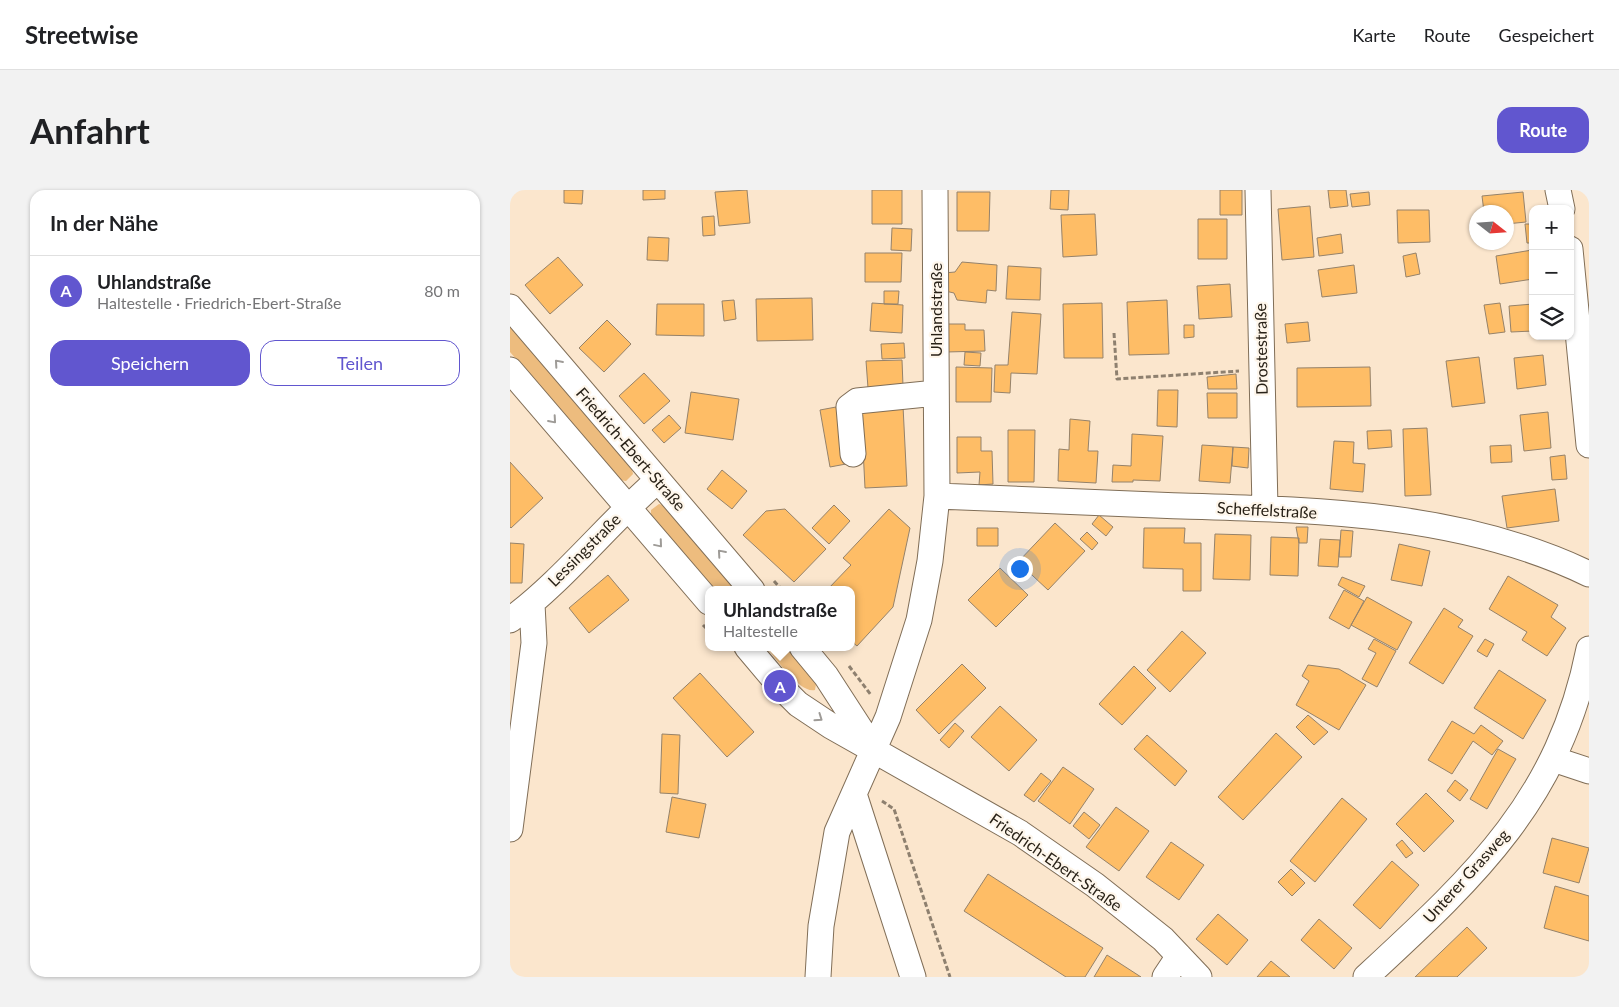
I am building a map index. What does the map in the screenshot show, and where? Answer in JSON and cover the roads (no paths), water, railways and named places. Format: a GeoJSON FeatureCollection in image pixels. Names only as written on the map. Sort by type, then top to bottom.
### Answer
{"type":"FeatureCollection","features":[{"type":"Feature","properties":{"kind":"street","name":"Uhlandstraße"},"geometry":{"type":"LineString","coordinates":[[874,751],[888,717],[919,620],[930,561],[936,496],[935,190]]}},
{"type":"Feature","properties":{"kind":"street","name":"Drostestraße"},"geometry":{"type":"LineString","coordinates":[[1258,190],[1264,508]]}},
{"type":"Feature","properties":{"kind":"street"},"geometry":{"type":"LineString","coordinates":[[1558,190],[1561,205]]}},
{"type":"Feature","properties":{"kind":"street"},"geometry":{"type":"LineString","coordinates":[[1570,250],[1589,445]]}},
{"type":"Feature","properties":{"kind":"street","name":"Friedrich-Ebert-Straße"},"geometry":{"type":"LineString","coordinates":[[510,307],[749,586]]}},
{"type":"Feature","properties":{"kind":"street"},"geometry":{"type":"LineString","coordinates":[[510,370],[705,597]]}},
{"type":"Feature","properties":{"kind":"street"},"geometry":{"type":"LineString","coordinates":[[854,454],[849,407],[857,401],[936,393]]}},
{"type":"Feature","properties":{"kind":"street","name":"Lessingstraße"},"geometry":{"type":"LineString","coordinates":[[510,620],[532,604],[628,506],[658,480]]}},
{"type":"Feature","properties":{"kind":"street","name":"Scheffelstraße"},"geometry":{"type":"LineString","coordinates":[[936,496],[1264,508],[1380,517],[1427,523],[1472,533],[1563,562],[1589,574]]}},
{"type":"Feature","properties":{"kind":"street"},"geometry":{"type":"LineString","coordinates":[[510,829],[534,643],[532,604]]}},
{"type":"Feature","properties":{"kind":"street","name":"Unterer Grasweg"},"geometry":{"type":"LineString","coordinates":[[1366,977],[1456,892],[1492,853],[1540,784],[1553,759],[1573,711],[1589,649]]}},
{"type":"Feature","properties":{"kind":"street","name":"Friedrich-Ebert-Straße"},"geometry":{"type":"LineString","coordinates":[[750,651],[798,704],[874,751],[1020,833],[1094,885],[1163,939],[1189,970]]}},
{"type":"Feature","properties":{"kind":"street","name":"Friedrich-Ebert-Straße"},"geometry":{"type":"LineString","coordinates":[[805,651],[826,676],[874,751]]}},
{"type":"Feature","properties":{"kind":"street"},"geometry":{"type":"LineString","coordinates":[[818,977],[821,926],[837,832],[874,751]]}},
{"type":"Feature","properties":{"kind":"street"},"geometry":{"type":"LineString","coordinates":[[1553,759],[1589,771]]}},
{"type":"Feature","properties":{"kind":"street"},"geometry":{"type":"LineString","coordinates":[[858,787],[913,977]]}},
{"type":"Feature","properties":{"kind":"street"},"geometry":{"type":"LineString","coordinates":[[1165,977],[1189,970]]}},
{"type":"Feature","properties":{"kind":"place","name":"Uhlandstraße"},"geometry":{"type":"Point","coordinates":[780,686]}}]}
